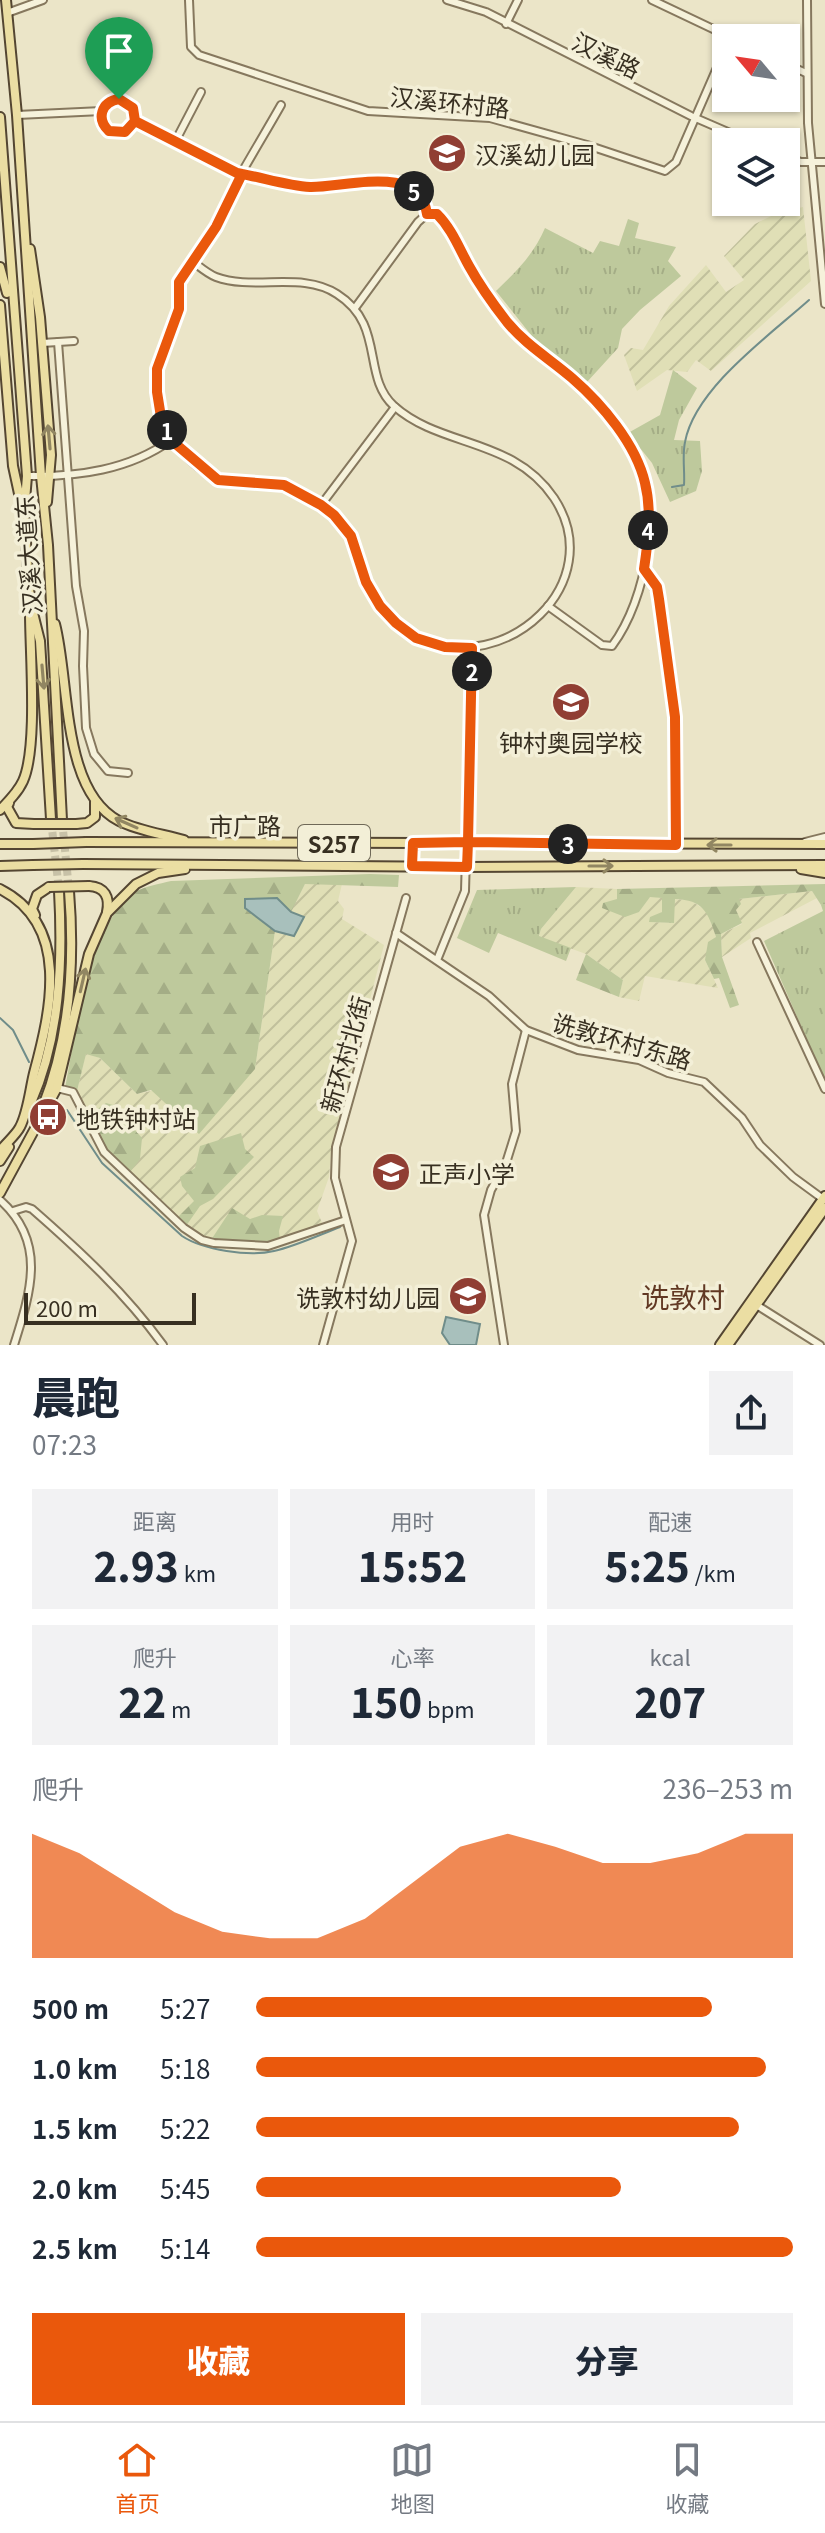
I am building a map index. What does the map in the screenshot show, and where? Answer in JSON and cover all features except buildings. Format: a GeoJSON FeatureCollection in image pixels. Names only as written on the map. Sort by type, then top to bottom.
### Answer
{"type":"FeatureCollection","features":[{"type":"Feature","properties":{"kind":"main road","name":"汉溪大道东"},"geometry":{"type":"LineString","coordinates":[[7,0],[37,418],[46,475],[62,820]]}},
{"type":"Feature","properties":{"kind":"main road","name":"汉溪大道东"},"geometry":{"type":"LineString","coordinates":[[0,117],[27,476],[24,513],[30,601],[40,641],[51,819]]}},
{"type":"Feature","properties":{"kind":"main road"},"geometry":{"type":"LineString","coordinates":[[23,215],[38,297],[46,475]]}},
{"type":"Feature","properties":{"kind":"main road"},"geometry":{"type":"LineString","coordinates":[[0,267],[5,279],[17,353]]}},
{"type":"Feature","properties":{"kind":"main road"},"geometry":{"type":"LineString","coordinates":[[0,305],[13,466],[24,513]]}},
{"type":"Feature","properties":{"kind":"main road"},"geometry":{"type":"LineString","coordinates":[[23,419],[37,418]]}},
{"type":"Feature","properties":{"kind":"main road"},"geometry":{"type":"LineString","coordinates":[[30,601],[31,743],[24,780],[7,807],[13,820],[22,824],[76,824],[87,823],[95,817],[95,801]]}},
{"type":"Feature","properties":{"kind":"main road"},"geometry":{"type":"LineString","coordinates":[[51,605],[62,649],[79,769],[95,801],[120,822],[200,844]]}},
{"type":"Feature","properties":{"kind":"main road"},"geometry":{"type":"LineString","coordinates":[[0,810],[11,799]]}},
{"type":"Feature","properties":{"kind":"main road"},"geometry":{"type":"LineString","coordinates":[[412,866],[413,843]]}},
{"type":"Feature","properties":{"kind":"main road","name":"市广路"},"geometry":{"type":"LineString","coordinates":[[0,844],[825,844]]}},
{"type":"Feature","properties":{"kind":"main road"},"geometry":{"type":"LineString","coordinates":[[107,913],[136,884],[147,878],[158,873],[209,865]]}},
{"type":"Feature","properties":{"kind":"main road","name":"市广路"},"geometry":{"type":"LineString","coordinates":[[0,866],[776,865],[823,870]]}},
{"type":"Feature","properties":{"kind":"main road"},"geometry":{"type":"LineString","coordinates":[[0,1151],[4,1140],[20,1127],[38,1060],[50,984],[46,943],[33,904],[37,895],[49,887],[97,886],[105,892],[109,904],[89,954],[57,1088],[0,1181]]}},
{"type":"Feature","properties":{"kind":"main road"},"geometry":{"type":"LineString","coordinates":[[0,889],[18,899],[37,920]]}},
{"type":"Feature","properties":{"kind":"main road"},"geometry":{"type":"LineString","coordinates":[[0,1161],[20,1127],[45,1064],[57,1000],[64,891],[72,946],[66,1021],[51,1086],[0,1193]]}},
{"type":"Feature","properties":{"kind":"main road"},"geometry":{"type":"LineString","coordinates":[[728,1345],[758,1306],[824,1201]]}},
{"type":"Feature","properties":{"kind":"main road"},"geometry":{"type":"LineString","coordinates":[[720,1345],[824,1201]]}},
{"type":"Feature","properties":{"kind":"street"},"geometry":{"type":"LineString","coordinates":[[7,13],[43,0]]}},
{"type":"Feature","properties":{"kind":"street","name":"汉溪环村路"},"geometry":{"type":"LineString","coordinates":[[189,0],[190,38],[194,52],[368,111],[490,118],[665,171],[676,162],[712,79]]}},
{"type":"Feature","properties":{"kind":"street","name":"汉溪路"},"geometry":{"type":"LineString","coordinates":[[447,0],[486,12],[720,128]]}},
{"type":"Feature","properties":{"kind":"street"},"geometry":{"type":"LineString","coordinates":[[506,24],[518,0]]}},
{"type":"Feature","properties":{"kind":"street"},"geometry":{"type":"LineString","coordinates":[[652,0],[712,29]]}},
{"type":"Feature","properties":{"kind":"street"},"geometry":{"type":"LineString","coordinates":[[807,0],[806,73],[811,163],[825,304]]}},
{"type":"Feature","properties":{"kind":"street"},"geometry":{"type":"LineString","coordinates":[[800,70],[806,73]]}},
{"type":"Feature","properties":{"kind":"street"},"geometry":{"type":"LineString","coordinates":[[176,140],[201,92]]}},
{"type":"Feature","properties":{"kind":"street"},"geometry":{"type":"LineString","coordinates":[[125,100],[133,108],[135,121],[125,132],[114,133],[105,127],[102,111],[108,102],[125,100]]}},
{"type":"Feature","properties":{"kind":"street"},"geometry":{"type":"LineString","coordinates":[[192,261],[217,277],[309,283],[335,292],[355,308],[369,331],[380,383],[395,407],[424,427],[480,444],[509,458],[535,477],[554,497],[568,526],[570,553],[562,586],[530,624],[486,647],[445,647],[416,638],[380,606],[366,582],[351,536],[334,515],[284,485],[218,480],[171,440],[161,417],[157,369],[179,309],[179,282],[192,261],[216,227],[281,105]]}},
{"type":"Feature","properties":{"kind":"street"},"geometry":{"type":"LineString","coordinates":[[17,115],[102,111]]}},
{"type":"Feature","properties":{"kind":"street"},"geometry":{"type":"LineString","coordinates":[[135,121],[242,174],[310,187],[393,182],[415,192],[423,200],[427,214]]}},
{"type":"Feature","properties":{"kind":"street"},"geometry":{"type":"LineString","coordinates":[[800,160],[825,162]]}},
{"type":"Feature","properties":{"kind":"street"},"geometry":{"type":"LineString","coordinates":[[355,308],[418,222],[427,214],[437,214],[448,225],[485,293],[510,325],[531,347],[572,378],[604,412],[634,455],[645,484],[649,535],[633,608],[612,646],[602,645],[586,636],[548,606]]}},
{"type":"Feature","properties":{"kind":"street"},"geometry":{"type":"LineString","coordinates":[[42,343],[74,341]]}},
{"type":"Feature","properties":{"kind":"street"},"geometry":{"type":"LineString","coordinates":[[58,342],[76,586],[84,631],[86,728],[94,754],[108,771],[128,773]]}},
{"type":"Feature","properties":{"kind":"street"},"geometry":{"type":"LineString","coordinates":[[321,505],[395,407]]}},
{"type":"Feature","properties":{"kind":"street"},"geometry":{"type":"LineString","coordinates":[[27,476],[91,473],[152,453],[171,440]]}},
{"type":"Feature","properties":{"kind":"street"},"geometry":{"type":"LineString","coordinates":[[644,569],[657,587],[672,691],[676,845]]}},
{"type":"Feature","properties":{"kind":"street"},"geometry":{"type":"LineString","coordinates":[[437,960],[465,891],[472,648]]}},
{"type":"Feature","properties":{"kind":"street"},"geometry":{"type":"LineString","coordinates":[[797,844],[825,837]]}},
{"type":"Feature","properties":{"kind":"street","name":"新环村北街"},"geometry":{"type":"LineString","coordinates":[[323,1345],[352,1241],[335,1178],[336,1147],[406,898]]}},
{"type":"Feature","properties":{"kind":"street","name":"诜敦环村东路"},"geometry":{"type":"LineString","coordinates":[[396,933],[489,996],[526,1030],[578,1050],[639,1060],[668,1073],[704,1082],[742,1118],[760,1145],[824,1201]]}},
{"type":"Feature","properties":{"kind":"street"},"geometry":{"type":"LineString","coordinates":[[757,942],[825,1089]]}},
{"type":"Feature","properties":{"kind":"street"},"geometry":{"type":"LineString","coordinates":[[504,1345],[484,1215],[516,1131],[512,1084],[526,1030]]}},
{"type":"Feature","properties":{"kind":"street"},"geometry":{"type":"LineString","coordinates":[[57,1088],[73,1092],[104,1152],[184,1228],[202,1240],[279,1245],[346,1220]]}},
{"type":"Feature","properties":{"kind":"street"},"geometry":{"type":"LineString","coordinates":[[0,1200],[13,1211],[32,1249],[29,1287],[14,1345]]}},
{"type":"Feature","properties":{"kind":"street"},"geometry":{"type":"LineString","coordinates":[[13,1211],[26,1207],[32,1209],[49,1224],[92,1264],[163,1345]]}},
{"type":"Feature","properties":{"kind":"street"},"geometry":{"type":"LineString","coordinates":[[758,1306],[820,1345]]}},
{"type":"Feature","properties":{"kind":"green space"},"geometry":{"type":"Polygon","coordinates":[[[803,207],[811,281],[711,371],[696,360],[687,372],[667,370],[637,391],[624,355],[631,348],[643,350],[669,306],[706,265],[726,292],[744,280],[724,256],[755,224],[771,216],[800,216],[800,208],[803,207]]]}},
{"type":"Feature","properties":{"kind":"green space"},"geometry":{"type":"Polygon","coordinates":[[[628,219],[639,223],[635,238],[676,247],[668,261],[681,276],[622,329],[618,348],[587,382],[535,340],[496,291],[530,254],[545,228],[593,253],[600,241],[619,246],[628,219]]]}},
{"type":"Feature","properties":{"kind":"green space"},"geometry":{"type":"Polygon","coordinates":[[[673,370],[697,388],[679,420],[674,440],[700,441],[702,471],[696,491],[670,502],[652,463],[628,433],[660,415],[673,370]]]}},
{"type":"Feature","properties":{"kind":"green space"},"geometry":{"type":"Polygon","coordinates":[[[399,875],[398,887],[305,884],[291,912],[277,899],[245,908],[275,931],[255,1069],[199,1134],[151,1090],[137,1094],[100,1058],[86,1054],[77,1091],[65,1088],[79,1011],[95,954],[105,929],[135,892],[171,881],[399,875]]]}},
{"type":"Feature","properties":{"kind":"green space"},"geometry":{"type":"Polygon","coordinates":[[[305,884],[342,884],[338,901],[344,909],[342,919],[384,945],[331,1151],[329,1177],[317,1211],[323,1225],[280,1241],[211,1240],[186,1226],[106,1150],[77,1091],[86,1053],[100,1058],[137,1094],[255,1069],[275,931],[293,936],[291,912],[305,884]]]}},
{"type":"Feature","properties":{"kind":"green space"},"geometry":{"type":"Polygon","coordinates":[[[825,884],[825,904],[821,905],[812,891],[739,899],[741,904],[736,910],[742,923],[721,934],[722,957],[739,1005],[730,1008],[719,978],[714,979],[705,960],[708,942],[716,937],[707,914],[698,905],[675,899],[674,923],[649,922],[650,917],[662,912],[662,898],[650,897],[639,912],[625,917],[602,908],[603,903],[617,899],[617,889],[825,884]]]}},
{"type":"Feature","properties":{"kind":"green space"},"geometry":{"type":"Polygon","coordinates":[[[576,887],[617,889],[617,899],[639,912],[650,896],[662,898],[662,912],[650,922],[674,923],[674,899],[690,900],[708,912],[716,937],[705,960],[718,988],[645,976],[639,1001],[619,997],[623,980],[586,954],[539,937],[541,929],[576,887]]]}},
{"type":"Feature","properties":{"kind":"green space"},"geometry":{"type":"Polygon","coordinates":[[[576,887],[541,929],[539,936],[571,948],[566,961],[498,933],[489,953],[457,938],[477,890],[576,887]]]}},
{"type":"Feature","properties":{"kind":"green space"},"geometry":{"type":"Polygon","coordinates":[[[812,891],[817,898],[750,933],[751,938],[722,957],[721,934],[742,924],[736,910],[739,899],[812,891]]]}},
{"type":"Feature","properties":{"kind":"green space"},"geometry":{"type":"Polygon","coordinates":[[[825,904],[825,1081],[764,941],[823,911],[821,905],[825,904]]]}},
{"type":"Feature","properties":{"kind":"green space"},"geometry":{"type":"Polygon","coordinates":[[[586,954],[623,980],[619,997],[576,980],[586,954]]]}},
{"type":"Feature","properties":{"kind":"green space"},"geometry":{"type":"Polygon","coordinates":[[[106,1103],[120,1107],[126,1120],[142,1138],[140,1159],[130,1172],[106,1150],[89,1115],[106,1103]]]}},
{"type":"Feature","properties":{"kind":"green space"},"geometry":{"type":"Polygon","coordinates":[[[241,1133],[245,1149],[254,1157],[213,1199],[200,1206],[186,1226],[178,1217],[194,1201],[182,1186],[180,1177],[195,1168],[200,1146],[241,1133]]]}},
{"type":"Feature","properties":{"kind":"green space"},"geometry":{"type":"Polygon","coordinates":[[[232,1208],[250,1219],[262,1215],[283,1216],[280,1241],[267,1244],[211,1240],[232,1208]]]}},
{"type":"Feature","properties":{"kind":"water"},"geometry":{"type":"Polygon","coordinates":[[[277,898],[291,912],[304,917],[294,936],[275,931],[245,908],[245,899],[277,898]]]}},
{"type":"Feature","properties":{"kind":"water"},"geometry":{"type":"Polygon","coordinates":[[[446,1317],[480,1324],[476,1345],[450,1345],[442,1333],[446,1317]]]}},
{"type":"Feature","properties":{"kind":"waterway"},"geometry":{"type":"LineString","coordinates":[[672,487],[684,485],[685,442],[703,402],[736,364],[809,300]]}},
{"type":"Feature","properties":{"kind":"waterway"},"geometry":{"type":"LineString","coordinates":[[0,1018],[13,1030],[29,1062]]}},
{"type":"Feature","properties":{"kind":"waterway"},"geometry":{"type":"LineString","coordinates":[[67,1110],[102,1163],[191,1241],[226,1251],[264,1253],[340,1227]]}},
{"type":"Feature","properties":{"kind":"tunnel"},"geometry":{"type":"LineString","coordinates":[[51,820],[59,890]]}},
{"type":"Feature","properties":{"kind":"tunnel"},"geometry":{"type":"LineString","coordinates":[[62,820],[69,890]]}},
{"type":"Feature","properties":{"kind":"place","name":"汉溪幼儿园"},"geometry":{"type":"Point","coordinates":[447,153]}},
{"type":"Feature","properties":{"kind":"place","name":"钟村奥园学校"},"geometry":{"type":"Point","coordinates":[571,702]}},
{"type":"Feature","properties":{"kind":"place","name":"地铁钟村站"},"geometry":{"type":"Point","coordinates":[48,1117]}},
{"type":"Feature","properties":{"kind":"place","name":"正声小学"},"geometry":{"type":"Point","coordinates":[391,1172]}},
{"type":"Feature","properties":{"kind":"place","name":"诜敦村幼儿园"},"geometry":{"type":"Point","coordinates":[468,1296]}},
{"type":"Feature","properties":{"kind":"district","name":"诜敦村"},"geometry":{"type":"Point","coordinates":[683,1296]}},
{"type":"Feature","properties":{"kind":"route"},"geometry":{"type":"LineString","coordinates":[[119,99],[108,102],[102,111],[102,123],[109,131],[120,134],[130,129],[135,121],[176,140],[237,173],[310,187],[357,182],[393,182],[406,186],[423,200],[427,214],[437,214],[448,225],[485,293],[510,325],[531,347],[572,378],[604,412],[634,455],[645,484],[649,535],[644,569],[657,587],[675,717],[676,845],[468,842],[467,867],[412,866],[413,843],[468,842],[472,648],[445,647],[416,638],[396,623],[380,606],[366,582],[351,536],[321,505],[284,485],[218,480],[171,440],[161,417],[157,369],[179,309],[179,282],[216,227],[242,174],[237,173],[135,121],[133,108],[125,100],[119,99]]}}]}
